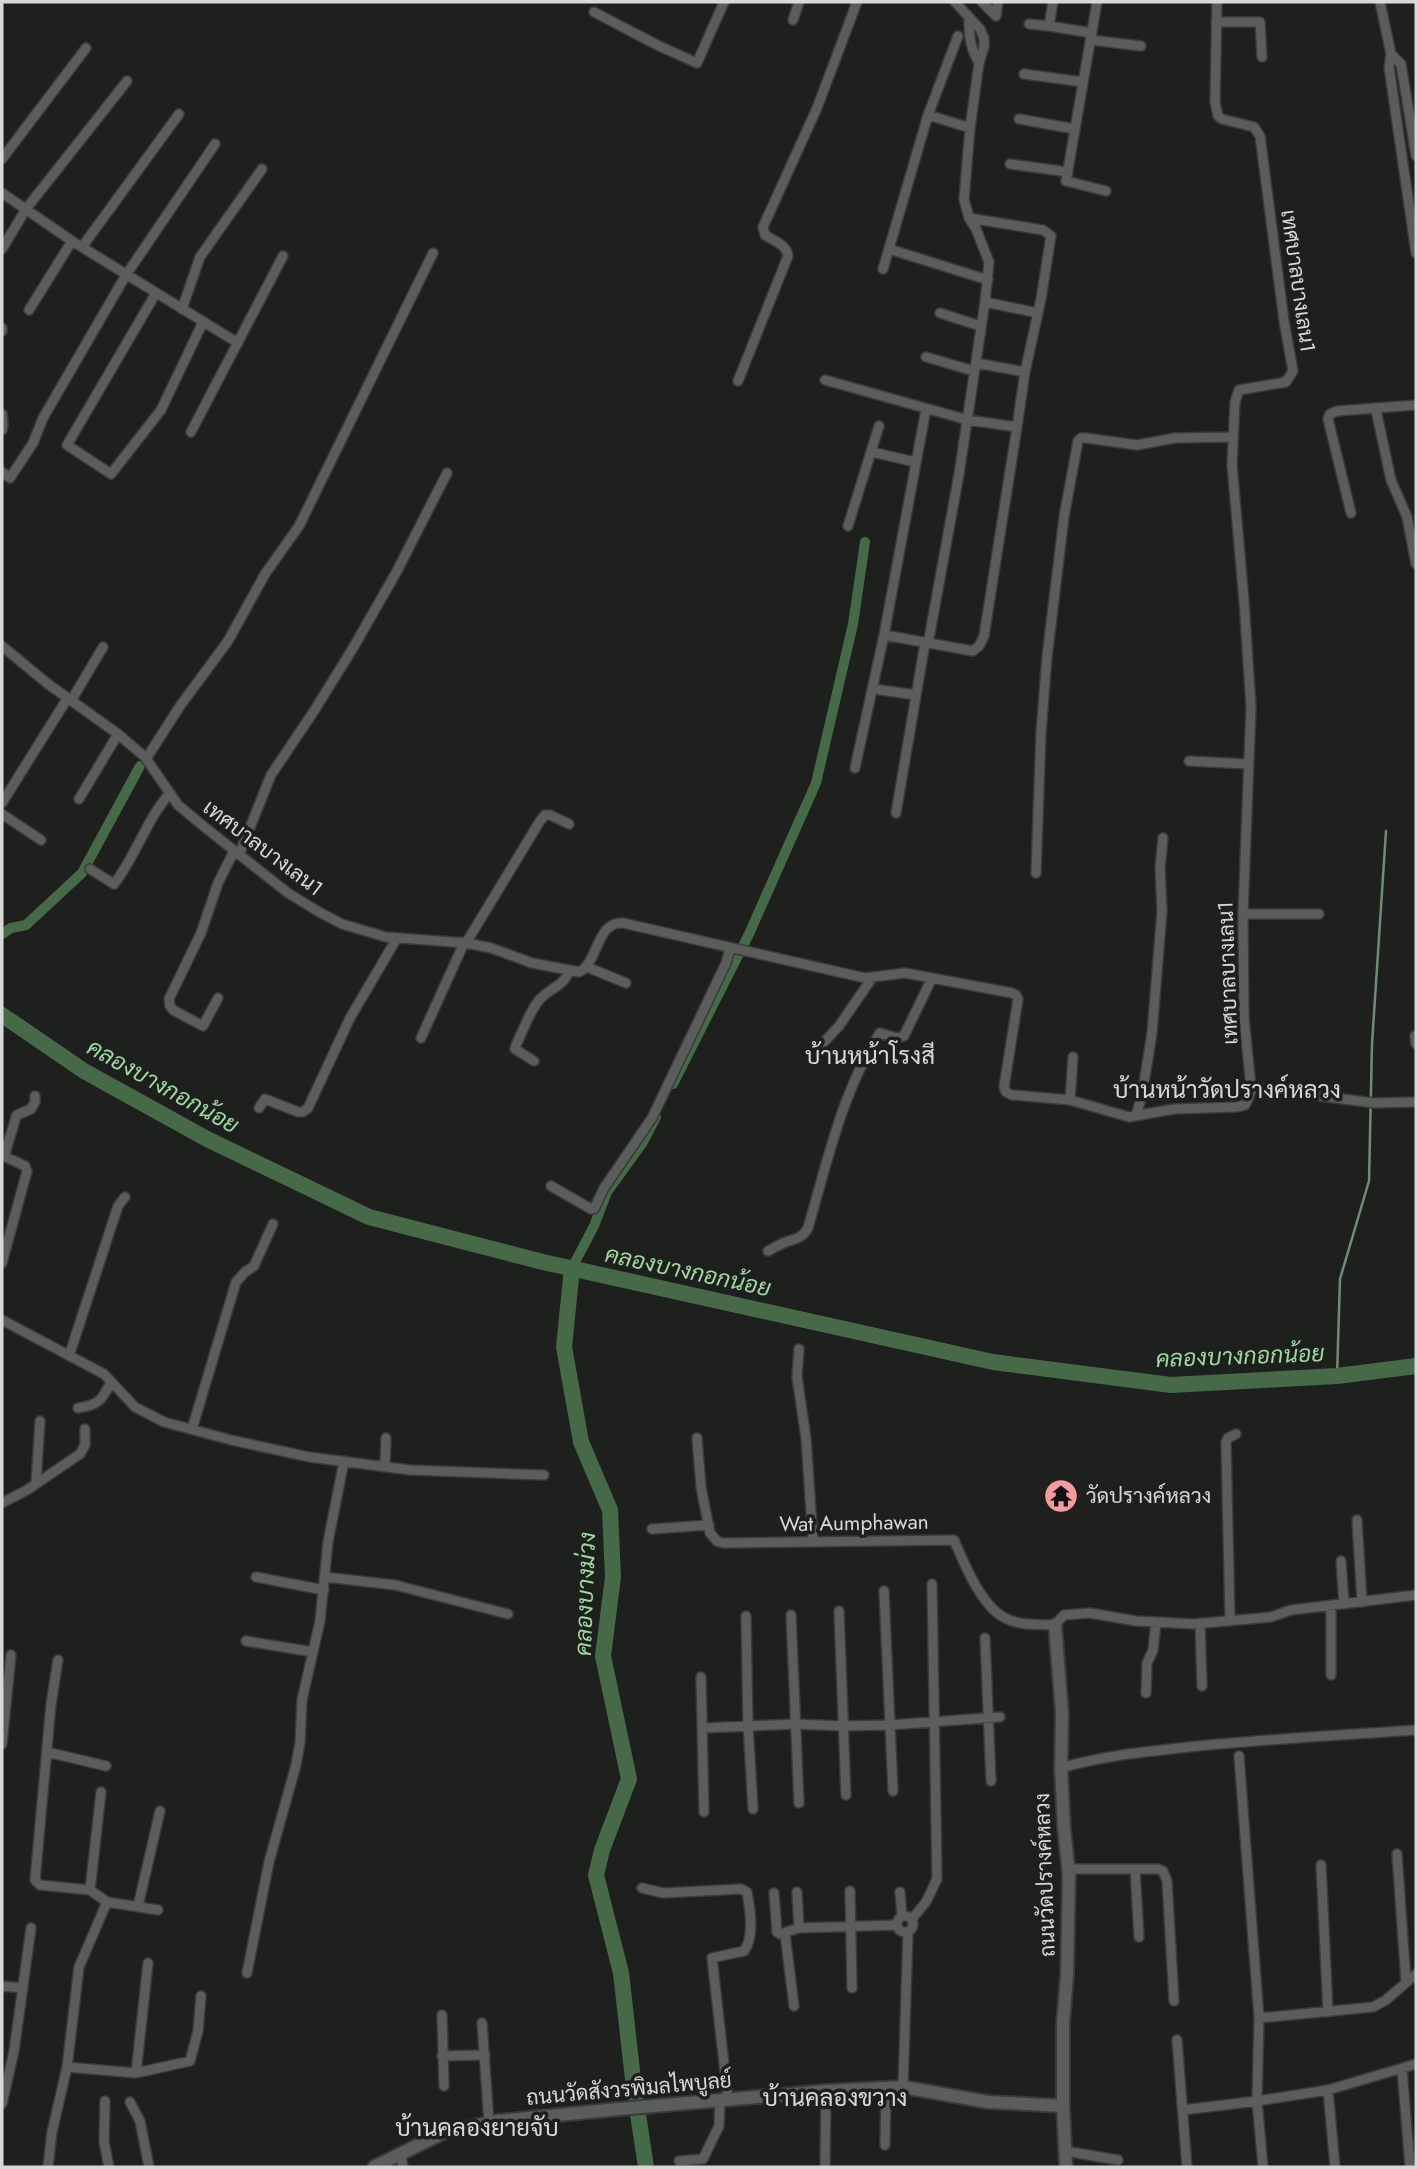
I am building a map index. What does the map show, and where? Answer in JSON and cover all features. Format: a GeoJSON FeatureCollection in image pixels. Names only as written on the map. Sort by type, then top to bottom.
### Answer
{"type":"FeatureCollection","features":[{"type":"Feature","properties":{"kind":"street"},"geometry":{"type":"LineString","coordinates":[[594,12],[697,63],[724,2]]}},
{"type":"Feature","properties":{"kind":"street"},"geometry":{"type":"LineString","coordinates":[[793,20],[799,2]]}},
{"type":"Feature","properties":{"kind":"street"},"geometry":{"type":"LineString","coordinates":[[738,381],[788,256],[784,246],[765,235],[763,227],[817,108],[858,2]]}},
{"type":"Feature","properties":{"kind":"street"},"geometry":{"type":"LineString","coordinates":[[896,813],[968,420],[988,279],[989,262],[969,218],[964,199],[970,128],[984,38],[980,29],[955,2]]}},
{"type":"Feature","properties":{"kind":"street"},"geometry":{"type":"LineString","coordinates":[[982,2],[996,16],[998,2]]}},
{"type":"Feature","properties":{"kind":"street"},"geometry":{"type":"LineString","coordinates":[[1049,26],[1053,2]]}},
{"type":"Feature","properties":{"kind":"street"},"geometry":{"type":"LineString","coordinates":[[1097,2],[1066,181],[1105,191]]}},
{"type":"Feature","properties":{"kind":"street","name":"เทศบาลบางเลน1"},"geometry":{"type":"LineString","coordinates":[[1217,2],[1216,110],[1222,120],[1254,127],[1260,136],[1293,371],[1286,382],[1239,390],[1235,402],[1232,437],[1234,503],[1251,707],[1242,914],[1244,1018],[1251,1087]]}},
{"type":"Feature","properties":{"kind":"street"},"geometry":{"type":"LineString","coordinates":[[1380,2],[1391,54],[1395,111],[1416,253]]}},
{"type":"Feature","properties":{"kind":"street"},"geometry":{"type":"LineString","coordinates":[[969,18],[968,38],[979,63]]}},
{"type":"Feature","properties":{"kind":"street"},"geometry":{"type":"LineString","coordinates":[[1216,22],[1260,22],[1262,57]]}},
{"type":"Feature","properties":{"kind":"street"},"geometry":{"type":"LineString","coordinates":[[1029,24],[1141,46]]}},
{"type":"Feature","properties":{"kind":"street"},"geometry":{"type":"LineString","coordinates":[[883,269],[928,116],[958,36]]}},
{"type":"Feature","properties":{"kind":"street"},"geometry":{"type":"LineString","coordinates":[[2,159],[86,48]]}},
{"type":"Feature","properties":{"kind":"street"},"geometry":{"type":"LineString","coordinates":[[1391,54],[1401,64],[1413,108],[1416,156]]}},
{"type":"Feature","properties":{"kind":"street"},"geometry":{"type":"LineString","coordinates":[[1024,74],[1083,82]]}},
{"type":"Feature","properties":{"kind":"street"},"geometry":{"type":"LineString","coordinates":[[2,249],[26,209],[127,81]]}},
{"type":"Feature","properties":{"kind":"street"},"geometry":{"type":"LineString","coordinates":[[1395,111],[1413,108]]}},
{"type":"Feature","properties":{"kind":"street"},"geometry":{"type":"LineString","coordinates":[[82,247],[179,114]]}},
{"type":"Feature","properties":{"kind":"street"},"geometry":{"type":"LineString","coordinates":[[928,116],[970,128]]}},
{"type":"Feature","properties":{"kind":"street"},"geometry":{"type":"LineString","coordinates":[[1019,120],[1075,129]]}},
{"type":"Feature","properties":{"kind":"street"},"geometry":{"type":"LineString","coordinates":[[2,472],[9,478],[33,443],[43,418],[126,275],[215,144]]}},
{"type":"Feature","properties":{"kind":"street"},"geometry":{"type":"LineString","coordinates":[[1010,164],[1068,173]]}},
{"type":"Feature","properties":{"kind":"street"},"geometry":{"type":"LineString","coordinates":[[182,309],[200,257],[262,169]]}},
{"type":"Feature","properties":{"kind":"street"},"geometry":{"type":"LineString","coordinates":[[1406,180],[1416,179]]}},
{"type":"Feature","properties":{"kind":"street"},"geometry":{"type":"LineString","coordinates":[[2,192],[72,241],[238,343]]}},
{"type":"Feature","properties":{"kind":"street"},"geometry":{"type":"LineString","coordinates":[[884,635],[973,651],[984,636],[1026,372],[1051,236],[1043,230],[969,218]]}},
{"type":"Feature","properties":{"kind":"street"},"geometry":{"type":"LineString","coordinates":[[29,310],[72,241]]}},
{"type":"Feature","properties":{"kind":"street"},"geometry":{"type":"LineString","coordinates":[[889,249],[988,279]]}},
{"type":"Feature","properties":{"kind":"street"},"geometry":{"type":"LineString","coordinates":[[146,758],[228,641],[265,574],[299,526],[433,253]]}},
{"type":"Feature","properties":{"kind":"street"},"geometry":{"type":"LineString","coordinates":[[191,432],[284,256]]}},
{"type":"Feature","properties":{"kind":"street"},"geometry":{"type":"LineString","coordinates":[[156,293],[66,445],[111,474],[161,410],[203,322]]}},
{"type":"Feature","properties":{"kind":"street"},"geometry":{"type":"LineString","coordinates":[[985,302],[1038,313]]}},
{"type":"Feature","properties":{"kind":"street"},"geometry":{"type":"LineString","coordinates":[[940,313],[981,326]]}},
{"type":"Feature","properties":{"kind":"street"},"geometry":{"type":"LineString","coordinates":[[926,356],[975,367],[1026,372]]}},
{"type":"Feature","properties":{"kind":"street"},"geometry":{"type":"LineString","coordinates":[[825,380],[968,420],[1017,427]]}},
{"type":"Feature","properties":{"kind":"street"},"geometry":{"type":"LineString","coordinates":[[1350,513],[1328,419],[1330,414],[1337,411],[1416,405]]}},
{"type":"Feature","properties":{"kind":"street"},"geometry":{"type":"LineString","coordinates":[[855,768],[874,689],[926,409]]}},
{"type":"Feature","properties":{"kind":"street"},"geometry":{"type":"LineString","coordinates":[[1376,410],[1391,480],[1407,517],[1416,564]]}},
{"type":"Feature","properties":{"kind":"street"},"geometry":{"type":"LineString","coordinates":[[2,414],[2,430]]}},
{"type":"Feature","properties":{"kind":"street"},"geometry":{"type":"LineString","coordinates":[[848,526],[879,426]]}},
{"type":"Feature","properties":{"kind":"street"},"geometry":{"type":"LineString","coordinates":[[1036,873],[1048,657],[1064,517],[1079,441],[1086,438],[1138,445],[1175,438],[1232,437]]}},
{"type":"Feature","properties":{"kind":"street"},"geometry":{"type":"LineString","coordinates":[[872,452],[915,462]]}},
{"type":"Feature","properties":{"kind":"street"},"geometry":{"type":"LineString","coordinates":[[218,998],[203,1026],[173,1010],[169,999],[201,933],[218,883],[237,853],[271,775],[353,648],[397,571],[447,473]]}},
{"type":"Feature","properties":{"kind":"street","name":"เทศบาลบางเลน1"},"geometry":{"type":"LineString","coordinates":[[2,646],[69,700],[134,747],[146,758],[178,805],[288,893],[342,924],[397,938],[465,943],[491,948],[531,963],[569,971],[579,971],[587,967]]}},
{"type":"Feature","properties":{"kind":"street"},"geometry":{"type":"LineString","coordinates":[[2,803],[103,647]]}},
{"type":"Feature","properties":{"kind":"street"},"geometry":{"type":"LineString","coordinates":[[874,689],[916,695]]}},
{"type":"Feature","properties":{"kind":"street"},"geometry":{"type":"LineString","coordinates":[[79,799],[118,734]]}},
{"type":"Feature","properties":{"kind":"street"},"geometry":{"type":"LineString","coordinates":[[1189,761],[1248,764]]}},
{"type":"Feature","properties":{"kind":"street"},"geometry":{"type":"LineString","coordinates":[[90,869],[114,884],[170,793]]}},
{"type":"Feature","properties":{"kind":"street"},"geometry":{"type":"LineString","coordinates":[[2,814],[41,840]]}},
{"type":"Feature","properties":{"kind":"street"},"geometry":{"type":"LineString","coordinates":[[421,1038],[465,943],[540,821],[550,815],[569,824]]}},
{"type":"Feature","properties":{"kind":"street"},"geometry":{"type":"LineString","coordinates":[[1138,1116],[1152,1033],[1162,911],[1160,868],[1163,838]]}},
{"type":"Feature","properties":{"kind":"street"},"geometry":{"type":"LineString","coordinates":[[1242,914],[1319,914]]}},
{"type":"Feature","properties":{"kind":"street"},"geometry":{"type":"LineString","coordinates":[[626,984],[587,967],[611,924],[617,923],[872,978],[905,973],[1016,995],[1016,1018],[1004,1087],[1006,1092],[1016,1096],[1070,1100],[1129,1117],[1155,1111],[1245,1105],[1251,1087],[1374,1103],[1416,1102]]}},
{"type":"Feature","properties":{"kind":"street"},"geometry":{"type":"LineString","coordinates":[[259,1108],[265,1099],[298,1112],[308,1108],[349,1018],[397,938]]}},
{"type":"Feature","properties":{"kind":"street"},"geometry":{"type":"LineString","coordinates":[[551,1186],[594,1209],[604,1188],[652,1118],[732,949]]}},
{"type":"Feature","properties":{"kind":"street"},"geometry":{"type":"LineString","coordinates":[[534,1061],[515,1049],[516,1045],[536,1004],[564,982],[569,971]]}},
{"type":"Feature","properties":{"kind":"street"},"geometry":{"type":"LineString","coordinates":[[811,1056],[839,1026],[872,978]]}},
{"type":"Feature","properties":{"kind":"street"},"geometry":{"type":"LineString","coordinates":[[768,1251],[804,1235],[854,1083],[880,1033],[897,1038],[904,1036],[932,978]]}},
{"type":"Feature","properties":{"kind":"street"},"geometry":{"type":"LineString","coordinates":[[1070,1100],[1073,1057]]}},
{"type":"Feature","properties":{"kind":"street"},"geometry":{"type":"LineString","coordinates":[[2,1263],[27,1171],[25,1166],[6,1157],[6,1150],[16,1117],[31,1110],[35,1096]]}},
{"type":"Feature","properties":{"kind":"street"},"geometry":{"type":"LineString","coordinates":[[69,1356],[118,1206],[125,1197]]}},
{"type":"Feature","properties":{"kind":"street"},"geometry":{"type":"LineString","coordinates":[[192,1429],[236,1282],[254,1266],[273,1224]]}},
{"type":"Feature","properties":{"kind":"street"},"geometry":{"type":"LineString","coordinates":[[2,1320],[104,1374],[135,1407],[164,1422],[266,1448],[385,1467],[544,1475]]}},
{"type":"Feature","properties":{"kind":"street"},"geometry":{"type":"LineString","coordinates":[[799,1349],[797,1377],[807,1450],[813,1541]]}},
{"type":"Feature","properties":{"kind":"street"},"geometry":{"type":"LineString","coordinates":[[78,1408],[94,1406],[111,1382]]}},
{"type":"Feature","properties":{"kind":"street"},"geometry":{"type":"LineString","coordinates":[[36,1483],[40,1421]]}},
{"type":"Feature","properties":{"kind":"street"},"geometry":{"type":"LineString","coordinates":[[2,1503],[70,1462],[84,1450],[85,1429]]}},
{"type":"Feature","properties":{"kind":"street"},"geometry":{"type":"LineString","coordinates":[[1230,1620],[1226,1442],[1236,1434]]}},
{"type":"Feature","properties":{"kind":"street"},"geometry":{"type":"LineString","coordinates":[[385,1467],[386,1437]]}},
{"type":"Feature","properties":{"kind":"street"},"geometry":{"type":"LineString","coordinates":[[652,1529],[709,1525],[701,1487],[696,1438]]}},
{"type":"Feature","properties":{"kind":"street"},"geometry":{"type":"LineString","coordinates":[[247,1973],[269,1862],[296,1765],[302,1700],[324,1590],[328,1542],[344,1461]]}},
{"type":"Feature","properties":{"kind":"street"},"geometry":{"type":"LineString","coordinates":[[1357,1521],[1362,1602]]}},
{"type":"Feature","properties":{"kind":"street","name":"Wat Aumphawan"},"geometry":{"type":"LineString","coordinates":[[709,1525],[710,1533],[723,1543],[954,1540],[988,1606],[1006,1619],[1055,1625]]}},
{"type":"Feature","properties":{"kind":"street"},"geometry":{"type":"LineString","coordinates":[[1341,1561],[1344,1604]]}},
{"type":"Feature","properties":{"kind":"street"},"geometry":{"type":"LineString","coordinates":[[256,1577],[324,1590]]}},
{"type":"Feature","properties":{"kind":"street"},"geometry":{"type":"LineString","coordinates":[[325,1577],[395,1585],[508,1614]]}},
{"type":"Feature","properties":{"kind":"street"},"geometry":{"type":"LineString","coordinates":[[897,1925],[897,1921],[907,1918],[926,1902],[937,1880],[932,1584]]}},
{"type":"Feature","properties":{"kind":"street"},"geometry":{"type":"LineString","coordinates":[[884,1591],[893,1791]]}},
{"type":"Feature","properties":{"kind":"street"},"geometry":{"type":"LineString","coordinates":[[1055,1625],[1065,1615],[1090,1613],[1136,1621],[1200,1623],[1271,1617],[1291,1610],[1416,1595]]}},
{"type":"Feature","properties":{"kind":"street"},"geometry":{"type":"LineString","coordinates":[[1331,1607],[1331,1675]]}},
{"type":"Feature","properties":{"kind":"street"},"geometry":{"type":"LineString","coordinates":[[839,1611],[846,1795]]}},
{"type":"Feature","properties":{"kind":"street"},"geometry":{"type":"LineString","coordinates":[[791,1615],[799,1803]]}},
{"type":"Feature","properties":{"kind":"street"},"geometry":{"type":"LineString","coordinates":[[746,1616],[753,1809]]}},
{"type":"Feature","properties":{"kind":"street"},"geometry":{"type":"LineString","coordinates":[[1146,1693],[1147,1663],[1153,1650],[1156,1622]]}},
{"type":"Feature","properties":{"kind":"street"},"geometry":{"type":"LineString","coordinates":[[1200,1623],[1202,1686]]}},
{"type":"Feature","properties":{"kind":"street","name":"ถนนวัดปรางค์หลวง"},"geometry":{"type":"LineString","coordinates":[[1055,1625],[1062,1713],[1064,1828],[1069,1869],[1067,1975],[1063,2023],[1066,2167]]}},
{"type":"Feature","properties":{"kind":"street"},"geometry":{"type":"LineString","coordinates":[[985,1639],[991,1781]]}},
{"type":"Feature","properties":{"kind":"street"},"geometry":{"type":"LineString","coordinates":[[246,1641],[313,1652]]}},
{"type":"Feature","properties":{"kind":"street"},"geometry":{"type":"LineString","coordinates":[[2,1744],[3,1711],[11,1655]]}},
{"type":"Feature","properties":{"kind":"street"},"geometry":{"type":"LineString","coordinates":[[58,1660],[51,1704],[35,1880],[40,1885],[90,1890],[107,1902],[158,1910]]}},
{"type":"Feature","properties":{"kind":"street"},"geometry":{"type":"LineString","coordinates":[[701,1677],[704,1812]]}},
{"type":"Feature","properties":{"kind":"street"},"geometry":{"type":"LineString","coordinates":[[703,1728],[796,1724],[890,1725],[1000,1717]]}},
{"type":"Feature","properties":{"kind":"street"},"geometry":{"type":"LineString","coordinates":[[1061,1768],[1089,1760],[1159,1750],[1416,1730]]}},
{"type":"Feature","properties":{"kind":"street"},"geometry":{"type":"LineString","coordinates":[[47,1752],[106,1766]]}},
{"type":"Feature","properties":{"kind":"street"},"geometry":{"type":"LineString","coordinates":[[1239,1756],[1259,2018],[1257,2101],[1262,2167]]}},
{"type":"Feature","properties":{"kind":"street"},"geometry":{"type":"LineString","coordinates":[[90,1890],[101,1792]]}},
{"type":"Feature","properties":{"kind":"street"},"geometry":{"type":"LineString","coordinates":[[138,1906],[160,1811]]}},
{"type":"Feature","properties":{"kind":"street"},"geometry":{"type":"LineString","coordinates":[[1397,1854],[1406,1982]]}},
{"type":"Feature","properties":{"kind":"street"},"geometry":{"type":"LineString","coordinates":[[1321,1865],[1328,2012]]}},
{"type":"Feature","properties":{"kind":"street"},"geometry":{"type":"LineString","coordinates":[[1069,1869],[1163,1871],[1174,2001]]}},
{"type":"Feature","properties":{"kind":"street"},"geometry":{"type":"LineString","coordinates":[[1135,1869],[1139,1937]]}},
{"type":"Feature","properties":{"kind":"street"},"geometry":{"type":"LineString","coordinates":[[642,1888],[663,1894],[741,1889],[747,1892],[750,1924],[747,1947],[744,1951],[712,1958],[724,2100],[719,2126],[703,2159],[679,2161]]}},
{"type":"Feature","properties":{"kind":"street"},"geometry":{"type":"LineString","coordinates":[[850,1891],[852,1989]]}},
{"type":"Feature","properties":{"kind":"street"},"geometry":{"type":"LineString","coordinates":[[797,1892],[799,1928]]}},
{"type":"Feature","properties":{"kind":"street"},"geometry":{"type":"LineString","coordinates":[[900,1892],[907,1918],[913,1926],[908,1931],[903,2087]]}},
{"type":"Feature","properties":{"kind":"street"},"geometry":{"type":"LineString","coordinates":[[774,1893],[777,1931],[780,1934],[799,1928],[897,1925]]}},
{"type":"Feature","properties":{"kind":"street"},"geometry":{"type":"LineString","coordinates":[[48,2167],[52,2132],[67,2067],[79,1967],[107,1902]]}},
{"type":"Feature","properties":{"kind":"street"},"geometry":{"type":"LineString","coordinates":[[897,1925],[901,1931],[908,1931]]}},
{"type":"Feature","properties":{"kind":"street"},"geometry":{"type":"LineString","coordinates":[[2,2104],[4,2083],[14,2051],[32,1928]]}},
{"type":"Feature","properties":{"kind":"street"},"geometry":{"type":"LineString","coordinates":[[785,1934],[794,2006]]}},
{"type":"Feature","properties":{"kind":"street"},"geometry":{"type":"LineString","coordinates":[[136,2073],[148,1963]]}},
{"type":"Feature","properties":{"kind":"street"},"geometry":{"type":"LineString","coordinates":[[1259,2018],[1373,2007],[1386,2000],[1416,1973]]}},
{"type":"Feature","properties":{"kind":"street"},"geometry":{"type":"LineString","coordinates":[[2,1986],[23,1989]]}},
{"type":"Feature","properties":{"kind":"street"},"geometry":{"type":"LineString","coordinates":[[67,2067],[136,2073],[190,2061],[198,2031],[201,1996]]}},
{"type":"Feature","properties":{"kind":"street"},"geometry":{"type":"LineString","coordinates":[[442,2015],[444,2086]]}},
{"type":"Feature","properties":{"kind":"street"},"geometry":{"type":"LineString","coordinates":[[482,2023],[488,2123]]}},
{"type":"Feature","properties":{"kind":"street"},"geometry":{"type":"LineString","coordinates":[[1177,2040],[1187,2167]]}},
{"type":"Feature","properties":{"kind":"street"},"geometry":{"type":"LineString","coordinates":[[443,2056],[485,2055]]}},
{"type":"Feature","properties":{"kind":"street"},"geometry":{"type":"LineString","coordinates":[[1183,2110],[1328,2090],[1416,2064]]}},
{"type":"Feature","properties":{"kind":"street"},"geometry":{"type":"LineString","coordinates":[[1402,2069],[1410,2167]]}},
{"type":"Feature","properties":{"kind":"street","name":"ถนนวัดสังวรพิมลไพบูลย์"},"geometry":{"type":"LineString","coordinates":[[374,2167],[402,2161],[446,2132],[488,2123],[663,2105],[903,2087],[988,2102],[1063,2106]]}},
{"type":"Feature","properties":{"kind":"street"},"geometry":{"type":"LineString","coordinates":[[885,2145],[886,2088]]}},
{"type":"Feature","properties":{"kind":"street"},"geometry":{"type":"LineString","coordinates":[[1328,2090],[1335,2167]]}},
{"type":"Feature","properties":{"kind":"street"},"geometry":{"type":"LineString","coordinates":[[825,2167],[826,2091]]}},
{"type":"Feature","properties":{"kind":"street"},"geometry":{"type":"LineString","coordinates":[[105,2101],[104,2142],[109,2167]]}},
{"type":"Feature","properties":{"kind":"street"},"geometry":{"type":"LineString","coordinates":[[131,2102],[140,2121],[149,2167]]}},
{"type":"Feature","properties":{"kind":"street"},"geometry":{"type":"LineString","coordinates":[[1065,2151],[1118,2160]]}},
{"type":"Feature","properties":{"kind":"waterway"},"geometry":{"type":"LineString","coordinates":[[673,1084],[749,934],[816,783],[853,624],[865,542]]}},
{"type":"Feature","properties":{"kind":"waterway"},"geometry":{"type":"LineString","coordinates":[[2,934],[11,928],[26,925],[82,873],[140,766]]}},
{"type":"Feature","properties":{"kind":"waterway"},"geometry":{"type":"LineString","coordinates":[[1337,1376],[1340,1279],[1369,1181],[1372,1044],[1386,831]]}},
{"type":"Feature","properties":{"kind":"waterway","name":"คลองบางกอกน้อย"},"geometry":{"type":"LineString","coordinates":[[2,1015],[84,1071],[207,1139],[369,1217],[543,1262],[993,1362],[1171,1385],[1337,1376],[1416,1366]]}},
{"type":"Feature","properties":{"kind":"waterway"},"geometry":{"type":"LineString","coordinates":[[572,1268],[594,1226],[607,1192],[643,1142],[656,1117]]}},
{"type":"Feature","properties":{"kind":"waterway","name":"คลองบางม่วง"},"geometry":{"type":"LineString","coordinates":[[572,1268],[564,1347],[581,1442],[610,1510],[613,1577],[603,1656],[629,1779],[602,1850],[596,1875],[621,1973],[646,2167]]}},
{"type":"Feature","properties":{"kind":"place","name":"วัดปรางค์หลวง"},"geometry":{"type":"Point","coordinates":[1061,1496]}},
{"type":"Feature","properties":{"kind":"district","name":"บ้านหน้าโรงสี"},"geometry":{"type":"Point","coordinates":[870,1056]}},
{"type":"Feature","properties":{"kind":"district","name":"บ้านหน้าวัดปรางค์หลวง"},"geometry":{"type":"Point","coordinates":[1227,1090]}},
{"type":"Feature","properties":{"kind":"district","name":"บ้านคลองขวาง"},"geometry":{"type":"Point","coordinates":[835,2098]}},
{"type":"Feature","properties":{"kind":"district","name":"บ้านคลองยายจับ"},"geometry":{"type":"Point","coordinates":[477,2128]}}]}
